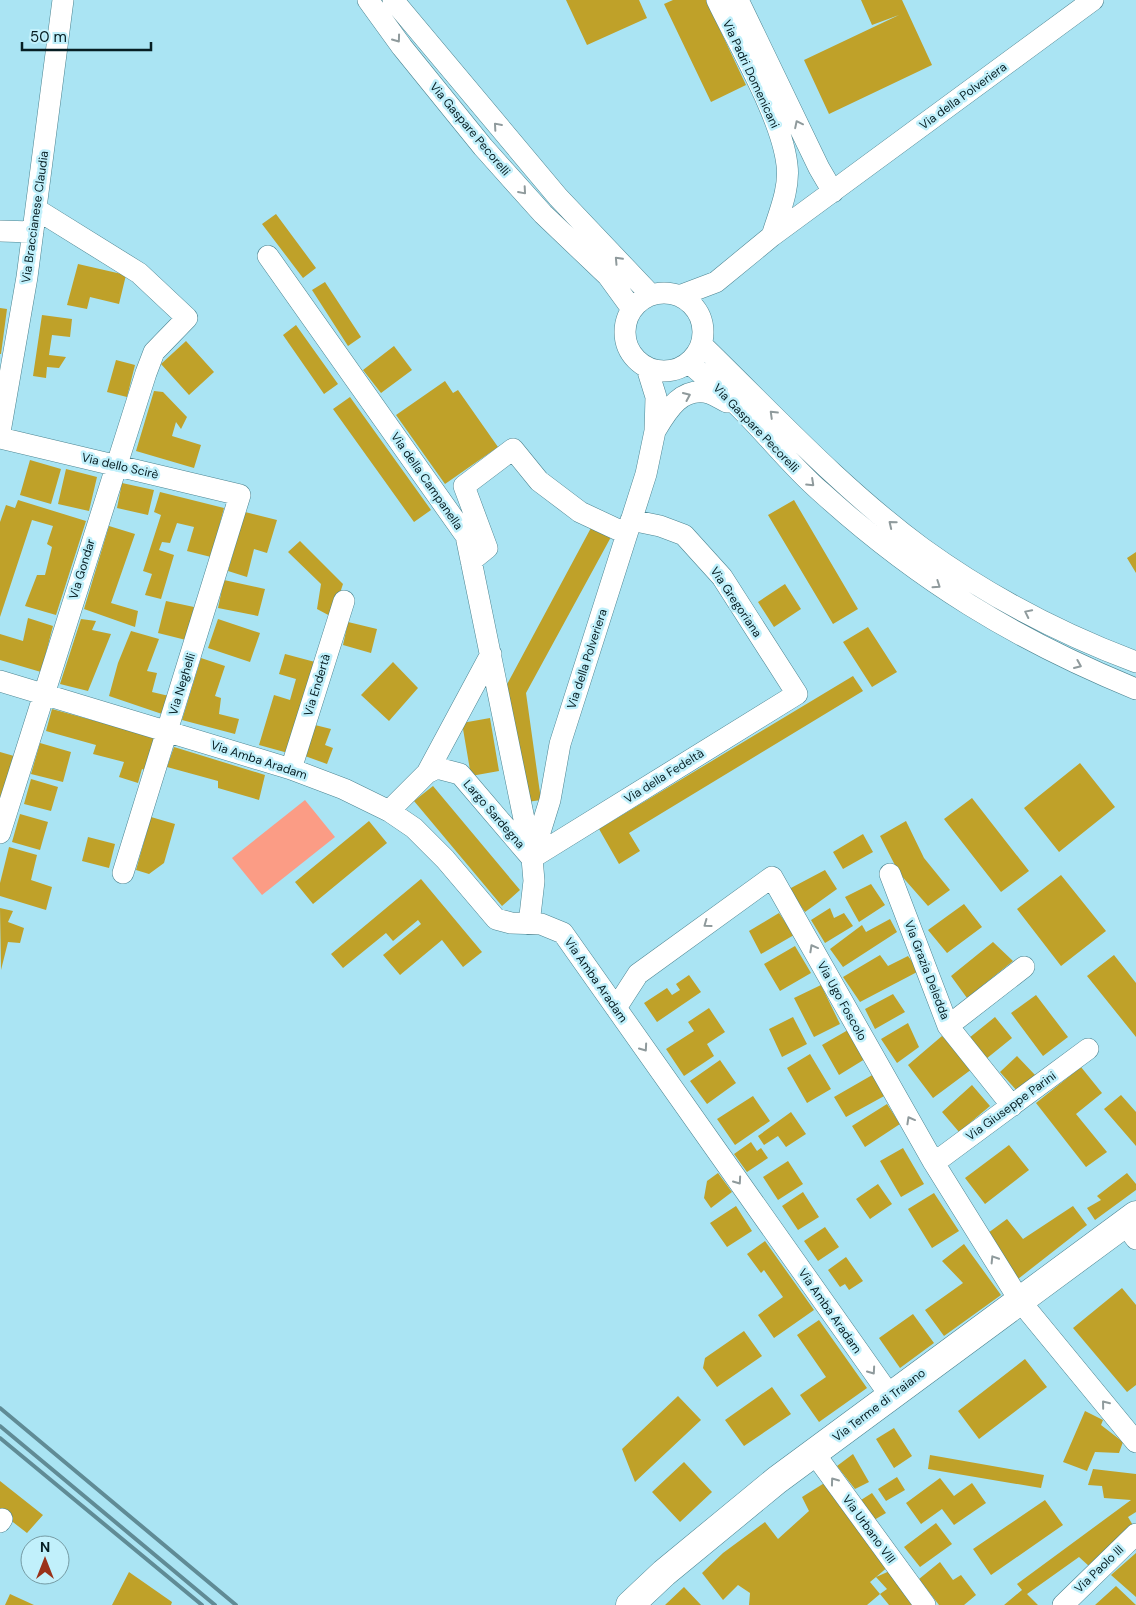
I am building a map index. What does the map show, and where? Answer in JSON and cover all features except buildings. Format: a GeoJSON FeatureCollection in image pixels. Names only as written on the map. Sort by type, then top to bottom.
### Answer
{"type":"FeatureCollection","features":[{"type":"Feature","properties":{"kind":"main road","name":"Via Terme di Traiano"},"geometry":{"type":"LineString","coordinates":[[630,1605],[664,1573],[777,1480],[1020,1300],[1132,1226]]}},
{"type":"Feature","properties":{"kind":"street","name":"Via Braccianese Claudia"},"geometry":{"type":"LineString","coordinates":[[0,432],[33,232],[63,0]]}},
{"type":"Feature","properties":{"kind":"street","name":"Via Gaspare Pecorelli"},"geometry":{"type":"LineString","coordinates":[[368,0],[402,47],[483,147],[543,214],[608,276],[632,309]]}},
{"type":"Feature","properties":{"kind":"street","name":"Via Gaspare Pecorelli"},"geometry":{"type":"LineString","coordinates":[[393,0],[558,196],[651,295]]}},
{"type":"Feature","properties":{"kind":"street","name":"Via Padri Domenicani"},"geometry":{"type":"LineString","coordinates":[[717,0],[768,106],[781,140],[787,165],[787,182],[772,236]]}},
{"type":"Feature","properties":{"kind":"street","name":"Via Padri Domenicani"},"geometry":{"type":"LineString","coordinates":[[738,0],[819,168],[824,198]]}},
{"type":"Feature","properties":{"kind":"street","name":"Via della Polveriera"},"geometry":{"type":"LineString","coordinates":[[679,296],[716,282],[772,236],[1094,0]]}},
{"type":"Feature","properties":{"kind":"street"},"geometry":{"type":"LineString","coordinates":[[819,168],[808,166],[796,170],[787,182],[798,196],[824,198]]}},
{"type":"Feature","properties":{"kind":"street","name":"Via Gondar"},"geometry":{"type":"LineString","coordinates":[[0,833],[115,465],[154,352],[187,318],[139,273],[36,209]]}},
{"type":"Feature","properties":{"kind":"street"},"geometry":{"type":"LineString","coordinates":[[0,231],[33,232]]}},
{"type":"Feature","properties":{"kind":"street","name":"Via della Campanella"},"geometry":{"type":"LineString","coordinates":[[268,256],[466,536],[532,858]]}},
{"type":"Feature","properties":{"kind":"street","name":"Via della Polveriera"},"geometry":{"type":"LineString","coordinates":[[701,319],[716,282]]}},
{"type":"Feature","properties":{"kind":"street"},"geometry":{"type":"LineString","coordinates":[[670,294],[679,296],[690,303],[701,319],[703,329],[702,345],[679,367],[647,368],[637,361],[626,343],[626,320],[632,309],[651,295],[670,294]]}},
{"type":"Feature","properties":{"kind":"street","name":"Via Gaspare Pecorelli"},"geometry":{"type":"LineString","coordinates":[[702,345],[860,498],[922,548],[1022,610],[1106,650],[1136,662]]}},
{"type":"Feature","properties":{"kind":"street","name":"Via Gaspare Pecorelli"},"geometry":{"type":"LineString","coordinates":[[679,367],[738,406],[788,462],[822,494],[882,546],[922,575],[976,611],[1062,658],[1136,689]]}},
{"type":"Feature","properties":{"kind":"street","name":"Via della Polveriera"},"geometry":{"type":"LineString","coordinates":[[656,397],[679,367]]}},
{"type":"Feature","properties":{"kind":"street","name":"Via della Polveriera"},"geometry":{"type":"LineString","coordinates":[[529,924],[534,881],[532,858],[550,800],[560,744],[646,474],[655,431],[656,397],[647,368]]}},
{"type":"Feature","properties":{"kind":"street"},"geometry":{"type":"LineString","coordinates":[[655,431],[673,404],[683,396],[695,392],[709,393],[738,406]]}},
{"type":"Feature","properties":{"kind":"street","name":"Via dello Scirè"},"geometry":{"type":"LineString","coordinates":[[0,438],[240,495]]}},
{"type":"Feature","properties":{"kind":"street","name":"Via Gregoriana"},"geometry":{"type":"LineString","coordinates":[[471,561],[487,548],[464,486],[513,449],[539,481],[580,512],[629,527],[660,526],[684,535],[722,577],[796,694]]}},
{"type":"Feature","properties":{"kind":"street","name":"Via Neghelli"},"geometry":{"type":"LineString","coordinates":[[124,873],[240,495]]}},
{"type":"Feature","properties":{"kind":"street","name":"Via Endertà"},"geometry":{"type":"LineString","coordinates":[[291,769],[344,601]]}},
{"type":"Feature","properties":{"kind":"street"},"geometry":{"type":"LineString","coordinates":[[389,811],[426,773],[491,654]]}},
{"type":"Feature","properties":{"kind":"street","name":"Via Amba Aradam"},"geometry":{"type":"LineString","coordinates":[[0,681],[291,769],[344,789],[389,811],[414,828],[445,859],[496,919],[511,923],[541,924],[562,933],[891,1397]]}},
{"type":"Feature","properties":{"kind":"street","name":"Via della Fedeltà"},"geometry":{"type":"LineString","coordinates":[[532,858],[796,694]]}},
{"type":"Feature","properties":{"kind":"street","name":"Largo Sardegna"},"geometry":{"type":"LineString","coordinates":[[426,773],[437,768],[460,774],[532,858]]}},
{"type":"Feature","properties":{"kind":"street","name":"Via Grazia Deledda"},"geometry":{"type":"LineString","coordinates":[[890,874],[948,1026],[1012,1106]]}},
{"type":"Feature","properties":{"kind":"street","name":"Via Ugo Foscolo"},"geometry":{"type":"LineString","coordinates":[[616,1008],[638,974],[772,877],[934,1163],[1020,1300],[1136,1442]]}},
{"type":"Feature","properties":{"kind":"street"},"geometry":{"type":"LineString","coordinates":[[948,1026],[1024,967]]}},
{"type":"Feature","properties":{"kind":"street","name":"Via Giuseppe Parini"},"geometry":{"type":"LineString","coordinates":[[934,1163],[1088,1049]]}},
{"type":"Feature","properties":{"kind":"street","name":"Via Urbano VIII"},"geometry":{"type":"LineString","coordinates":[[814,1454],[924,1605]]}},
{"type":"Feature","properties":{"kind":"street","name":"Via Paolo III"},"geometry":{"type":"LineString","coordinates":[[1062,1605],[1136,1534]]}},
{"type":"Feature","properties":{"kind":"shaded area"},"geometry":{"type":"Polygon","coordinates":[[[305,800],[335,837],[262,895],[232,858],[305,800]]]}},
{"type":"Feature","properties":{"kind":"railway"},"geometry":{"type":"LineString","coordinates":[[0,1408],[236,1605]]}},
{"type":"Feature","properties":{"kind":"railway"},"geometry":{"type":"LineString","coordinates":[[0,1426],[215,1605]]}},
{"type":"Feature","properties":{"kind":"railway"},"geometry":{"type":"LineString","coordinates":[[0,1438],[202,1605]]}}]}
